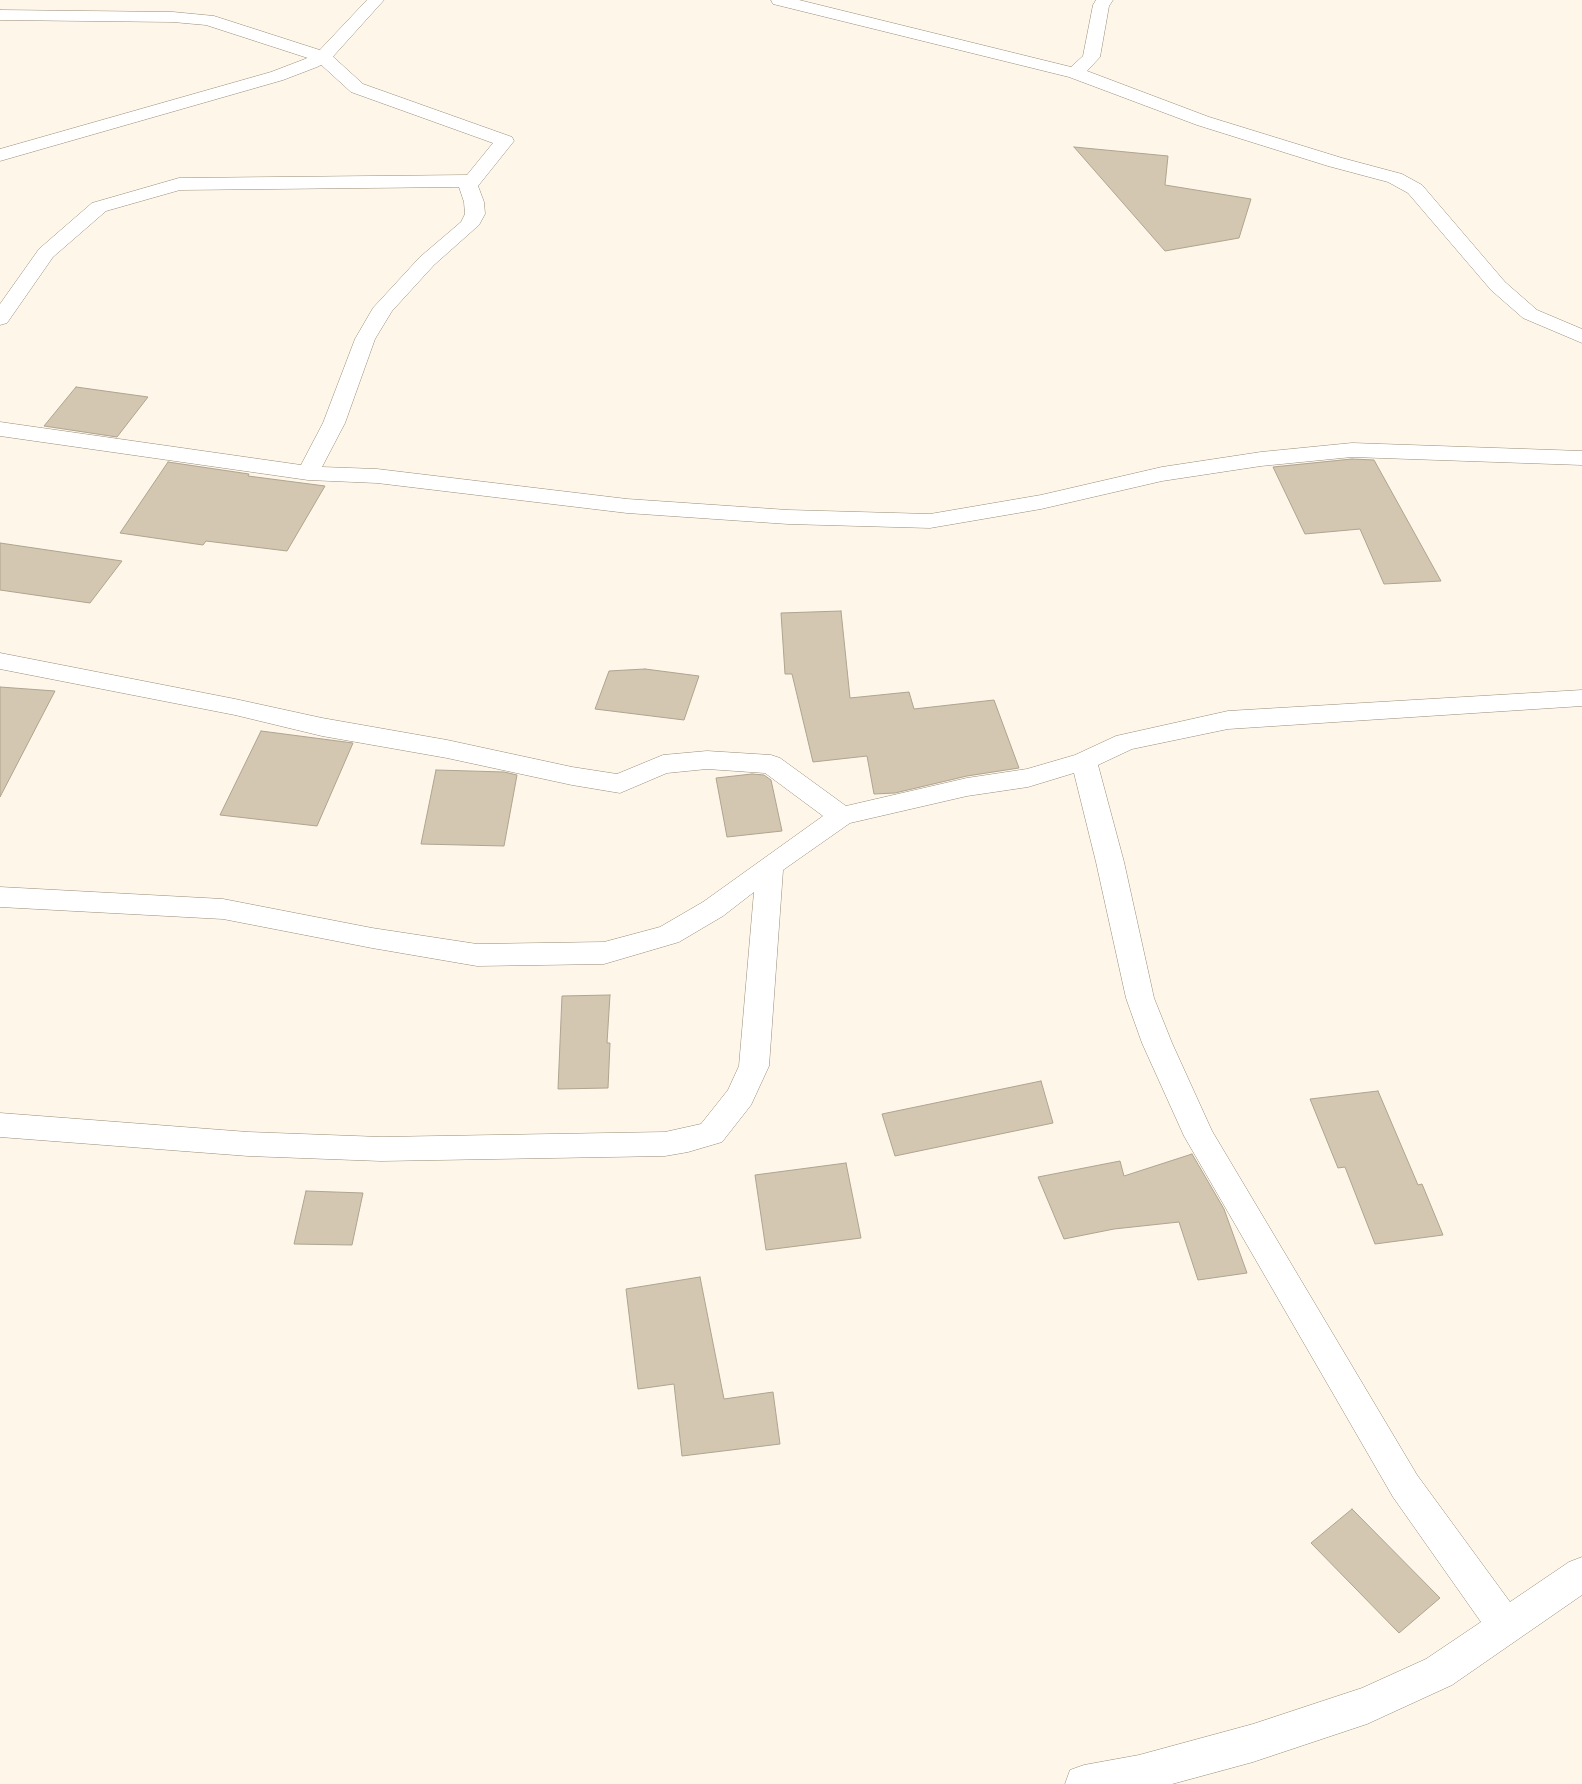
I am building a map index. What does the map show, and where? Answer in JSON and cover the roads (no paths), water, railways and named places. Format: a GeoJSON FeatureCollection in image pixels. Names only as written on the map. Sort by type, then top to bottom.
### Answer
{"type":"FeatureCollection","features":[{"type":"Feature","properties":{"kind":"street"},"geometry":{"type":"LineString","coordinates":[[0,155],[277,76],[323,57],[376,0]]}},
{"type":"Feature","properties":{"kind":"street"},"geometry":{"type":"LineString","coordinates":[[779,0],[1075,73],[1203,121],[1335,162],[1395,178],[1415,189],[1498,286],[1530,314],[1582,337]]}},
{"type":"Feature","properties":{"kind":"street"},"geometry":{"type":"LineString","coordinates":[[1075,73],[1092,57],[1101,6],[1105,0]]}},
{"type":"Feature","properties":{"kind":"street"},"geometry":{"type":"LineString","coordinates":[[0,15],[174,17],[208,20],[259,38],[289,44],[323,57],[357,88],[505,141],[468,186],[474,202],[475,214],[469,225],[427,261],[383,308],[365,340],[334,423],[308,472]]}},
{"type":"Feature","properties":{"kind":"street"},"geometry":{"type":"LineString","coordinates":[[0,319],[46,253],[99,207],[108,204],[179,184],[471,181]]}},
{"type":"Feature","properties":{"kind":"street"},"geometry":{"type":"LineString","coordinates":[[0,429],[308,472],[377,476],[627,506],[788,518],[930,521],[1041,502],[1162,474],[1261,459],[1352,450],[1582,458]]}},
{"type":"Feature","properties":{"kind":"street"},"geometry":{"type":"LineString","coordinates":[[0,661],[235,706],[322,727],[448,749],[572,776],[620,784],[663,764],[707,760],[771,764],[808,793],[842,816]]}},
{"type":"Feature","properties":{"kind":"street"},"geometry":{"type":"LineString","coordinates":[[0,897],[224,909],[372,938],[477,955],[604,953],[669,935],[713,910],[770,866],[842,816],[967,787],[1028,778],[1084,761],[1125,742],[1228,720],[1582,698]]}},
{"type":"Feature","properties":{"kind":"street"},"geometry":{"type":"LineString","coordinates":[[1084,761],[1110,862],[1140,998],[1157,1043],[1199,1136],[1404,1486],[1506,1627]]}},
{"type":"Feature","properties":{"kind":"street"},"geometry":{"type":"LineString","coordinates":[[0,1125],[248,1144],[382,1149],[665,1144],[711,1133],[740,1097],[754,1066],[770,866]]}},
{"type":"Feature","properties":{"kind":"street"},"geometry":{"type":"LineString","coordinates":[[1084,1784],[1139,1774],[1253,1743],[1367,1705],[1439,1672],[1582,1574]]}}]}
